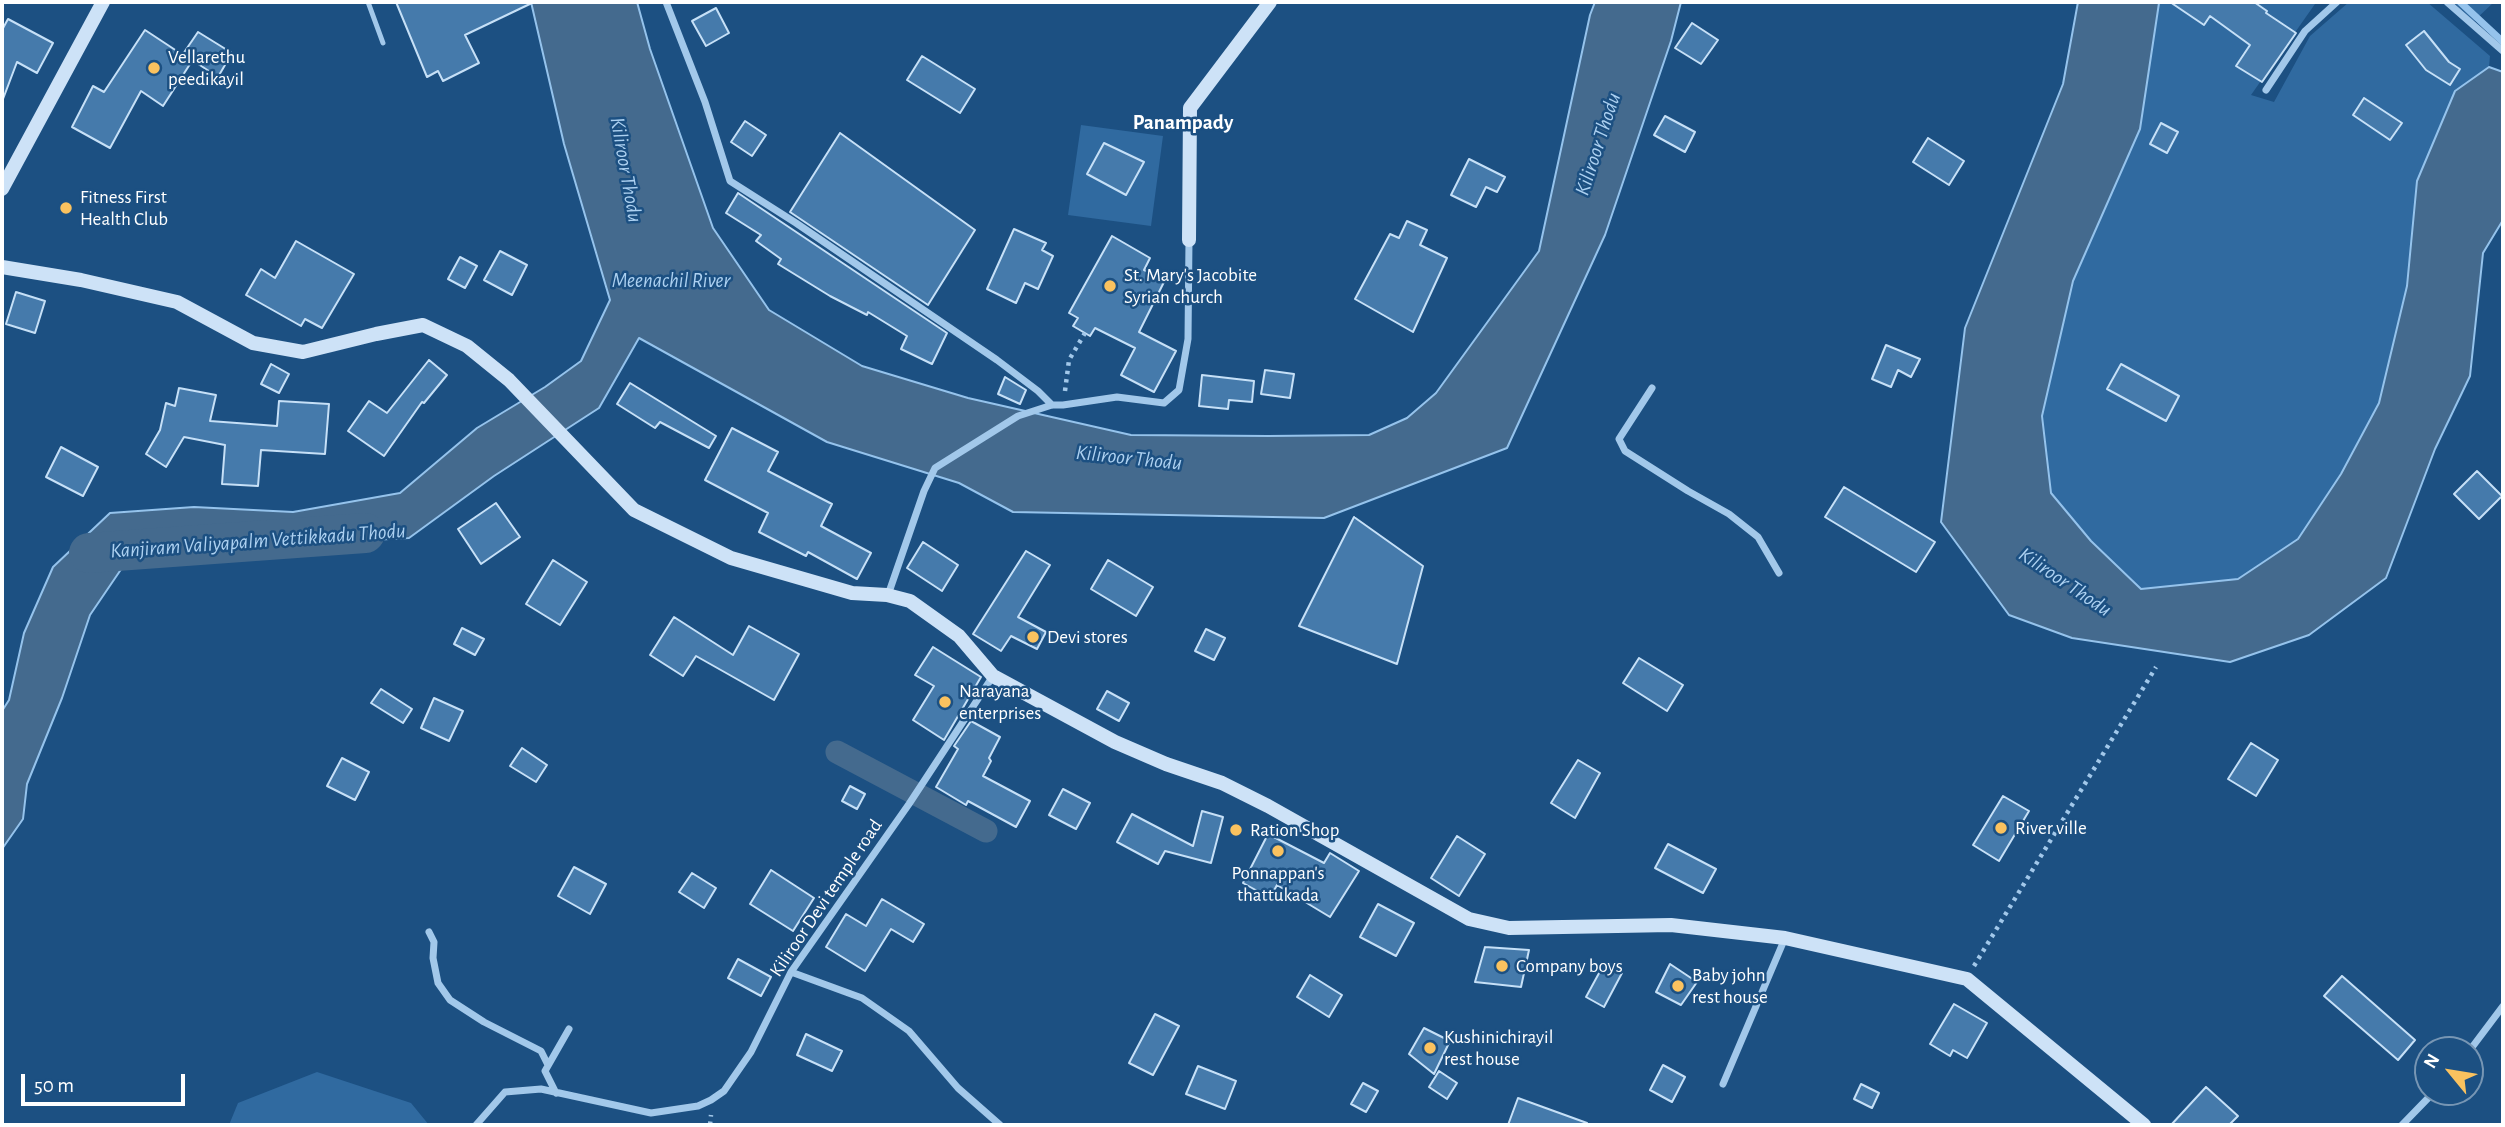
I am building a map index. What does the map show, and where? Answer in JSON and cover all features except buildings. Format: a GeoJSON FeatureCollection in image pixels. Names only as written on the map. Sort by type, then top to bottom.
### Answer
{"type":"FeatureCollection","features":[{"type":"Feature","properties":{"kind":"main road"},"geometry":{"type":"LineString","coordinates":[[2,189],[103,2]]}},
{"type":"Feature","properties":{"kind":"main road"},"geometry":{"type":"LineString","coordinates":[[1189,240],[1190,108],[1270,2]]}},
{"type":"Feature","properties":{"kind":"main road"},"geometry":{"type":"LineString","coordinates":[[2,267],[81,280],[177,302],[253,343],[303,352],[423,325],[467,346],[509,380],[635,510],[731,558],[852,593],[887,595],[910,601],[959,636],[993,676],[1115,741],[1166,764],[1222,783],[1268,806],[1469,919],[1509,928],[1671,925],[1785,938],[1967,979],[2144,1125]]}},
{"type":"Feature","properties":{"kind":"street"},"geometry":{"type":"LineString","coordinates":[[666,2],[705,102],[730,181],[997,360],[1052,405]]}},
{"type":"Feature","properties":{"kind":"street"},"geometry":{"type":"LineString","coordinates":[[2266,90],[2305,31],[2337,2]]}},
{"type":"Feature","properties":{"kind":"street"},"geometry":{"type":"LineString","coordinates":[[2447,2],[2503,51]]}},
{"type":"Feature","properties":{"kind":"street"},"geometry":{"type":"LineString","coordinates":[[887,595],[924,491],[935,468],[1018,416],[1052,405],[1118,397],[1164,402],[1179,390],[1188,339],[1189,240]]}},
{"type":"Feature","properties":{"kind":"street"},"geometry":{"type":"LineString","coordinates":[[1652,388],[1619,439],[1625,451],[1729,514],[1758,537],[1779,573]]}},
{"type":"Feature","properties":{"kind":"street","name":"Kiliroor Devi temple road"},"geometry":{"type":"LineString","coordinates":[[476,1125],[505,1092],[541,1089],[651,1114],[698,1105],[724,1091],[751,1052],[791,972],[909,804],[993,676]]}},
{"type":"Feature","properties":{"kind":"street"},"geometry":{"type":"LineString","coordinates":[[429,932],[434,942],[433,958],[438,983],[450,1000],[484,1022],[541,1051],[548,1065]]}},
{"type":"Feature","properties":{"kind":"street"},"geometry":{"type":"LineString","coordinates":[[1723,1084],[1785,938]]}},
{"type":"Feature","properties":{"kind":"street"},"geometry":{"type":"LineString","coordinates":[[791,972],[862,998],[909,1031],[958,1088],[1000,1125]]}},
{"type":"Feature","properties":{"kind":"street"},"geometry":{"type":"LineString","coordinates":[[2480,1036],[2503,1006]]}},
{"type":"Feature","properties":{"kind":"street"},"geometry":{"type":"LineString","coordinates":[[556,1093],[545,1071],[569,1029]]}},
{"type":"Feature","properties":{"kind":"street"},"geometry":{"type":"LineString","coordinates":[[2402,1125],[2420,1106]]}},
{"type":"Feature","properties":{"kind":"lane"},"geometry":{"type":"LineString","coordinates":[[368,2],[383,43]]}},
{"type":"Feature","properties":{"kind":"path"},"geometry":{"type":"LineString","coordinates":[[1063,405],[1069,360],[1085,333]]}},
{"type":"Feature","properties":{"kind":"path"},"geometry":{"type":"LineString","coordinates":[[1967,979],[2155,667]]}},
{"type":"Feature","properties":{"kind":"shaded area"},"geometry":{"type":"Polygon","coordinates":[[[2314,2],[2251,95],[2274,102],[2310,36],[2349,2],[2427,2],[2490,56],[2489,67],[2455,91],[2417,181],[2407,286],[2379,403],[2341,474],[2298,539],[2238,579],[2141,589],[2091,541],[2051,493],[2042,416],[2073,281],[2140,129],[2159,3],[2314,2]]]}},
{"type":"Feature","properties":{"kind":"shaded area"},"geometry":{"type":"Polygon","coordinates":[[[2453,2],[2494,2],[2474,21],[2453,2]]]}},
{"type":"Feature","properties":{"kind":"shaded area"},"geometry":{"type":"Polygon","coordinates":[[[1081,125],[1163,136],[1151,226],[1068,215],[1081,125]]]}},
{"type":"Feature","properties":{"kind":"shaded area"},"geometry":{"type":"Polygon","coordinates":[[[317,1072],[411,1103],[429,1125],[229,1125],[238,1103],[317,1072]]]}},
{"type":"Feature","properties":{"kind":"water","name":"Meenachil River"},"geometry":{"type":"Polygon","coordinates":[[[531,2],[637,2],[650,49],[713,228],[769,310],[862,366],[968,398],[1131,435],[1268,436],[1369,435],[1407,418],[1436,393],[1539,251],[1595,2],[1681,2],[1671,41],[1605,235],[1507,448],[1324,518],[1013,512],[959,483],[827,442],[639,338],[599,408],[494,476],[409,538],[371,540],[268,534],[159,538],[124,565],[90,615],[62,698],[27,784],[23,819],[2,849],[2,711],[9,700],[24,633],[53,567],[110,513],[194,507],[293,512],[400,493],[477,428],[545,387],[581,361],[610,300],[564,144],[531,2]]]}},
{"type":"Feature","properties":{"kind":"water","name":"Kiliroor Thodu"},"geometry":{"type":"Polygon","coordinates":[[[2078,2],[2159,3],[2140,129],[2073,281],[2042,416],[2051,493],[2091,541],[2141,589],[2238,579],[2298,539],[2341,474],[2379,403],[2407,286],[2417,181],[2455,91],[2489,67],[2503,72],[2503,220],[2483,253],[2470,376],[2435,449],[2386,578],[2309,635],[2230,662],[2072,638],[2009,615],[1941,522],[1965,328],[2063,84],[2078,2]]]}},
{"type":"Feature","properties":{"kind":"waterway"},"geometry":{"type":"LineString","coordinates":[[2460,2],[2503,42]]}},
{"type":"Feature","properties":{"kind":"waterway","name":"Kanjiram Valiyapalm Vettikkadu Thodu"},"geometry":{"type":"LineString","coordinates":[[89,553],[365,533]]}},
{"type":"Feature","properties":{"kind":"waterway"},"geometry":{"type":"LineString","coordinates":[[837,752],[986,831]]}},
{"type":"Feature","properties":{"kind":"place","name":"Vellarethu peedikayil"},"geometry":{"type":"Point","coordinates":[154,68]}},
{"type":"Feature","properties":{"kind":"place","name":"Fitness First Health Club"},"geometry":{"type":"Point","coordinates":[66,208]}},
{"type":"Feature","properties":{"kind":"place","name":"St. Mary's Jacobite Syrian church"},"geometry":{"type":"Point","coordinates":[1110,286]}},
{"type":"Feature","properties":{"kind":"place","name":"Devi stores"},"geometry":{"type":"Point","coordinates":[1033,637]}},
{"type":"Feature","properties":{"kind":"place","name":"Narayana enterprises"},"geometry":{"type":"Point","coordinates":[945,702]}},
{"type":"Feature","properties":{"kind":"place","name":"River ville"},"geometry":{"type":"Point","coordinates":[2001,828]}},
{"type":"Feature","properties":{"kind":"place","name":"Ration Shop"},"geometry":{"type":"Point","coordinates":[1236,830]}},
{"type":"Feature","properties":{"kind":"place","name":"Ponnappan's thattukada"},"geometry":{"type":"Point","coordinates":[1278,851]}},
{"type":"Feature","properties":{"kind":"place","name":"Company boys"},"geometry":{"type":"Point","coordinates":[1502,966]}},
{"type":"Feature","properties":{"kind":"place","name":"Baby john rest house"},"geometry":{"type":"Point","coordinates":[1678,986]}},
{"type":"Feature","properties":{"kind":"place","name":"Kushinichirayil rest house"},"geometry":{"type":"Point","coordinates":[1430,1048]}},
{"type":"Feature","properties":{"kind":"district","name":"Panampady"},"geometry":{"type":"Point","coordinates":[1183,123]}}]}
